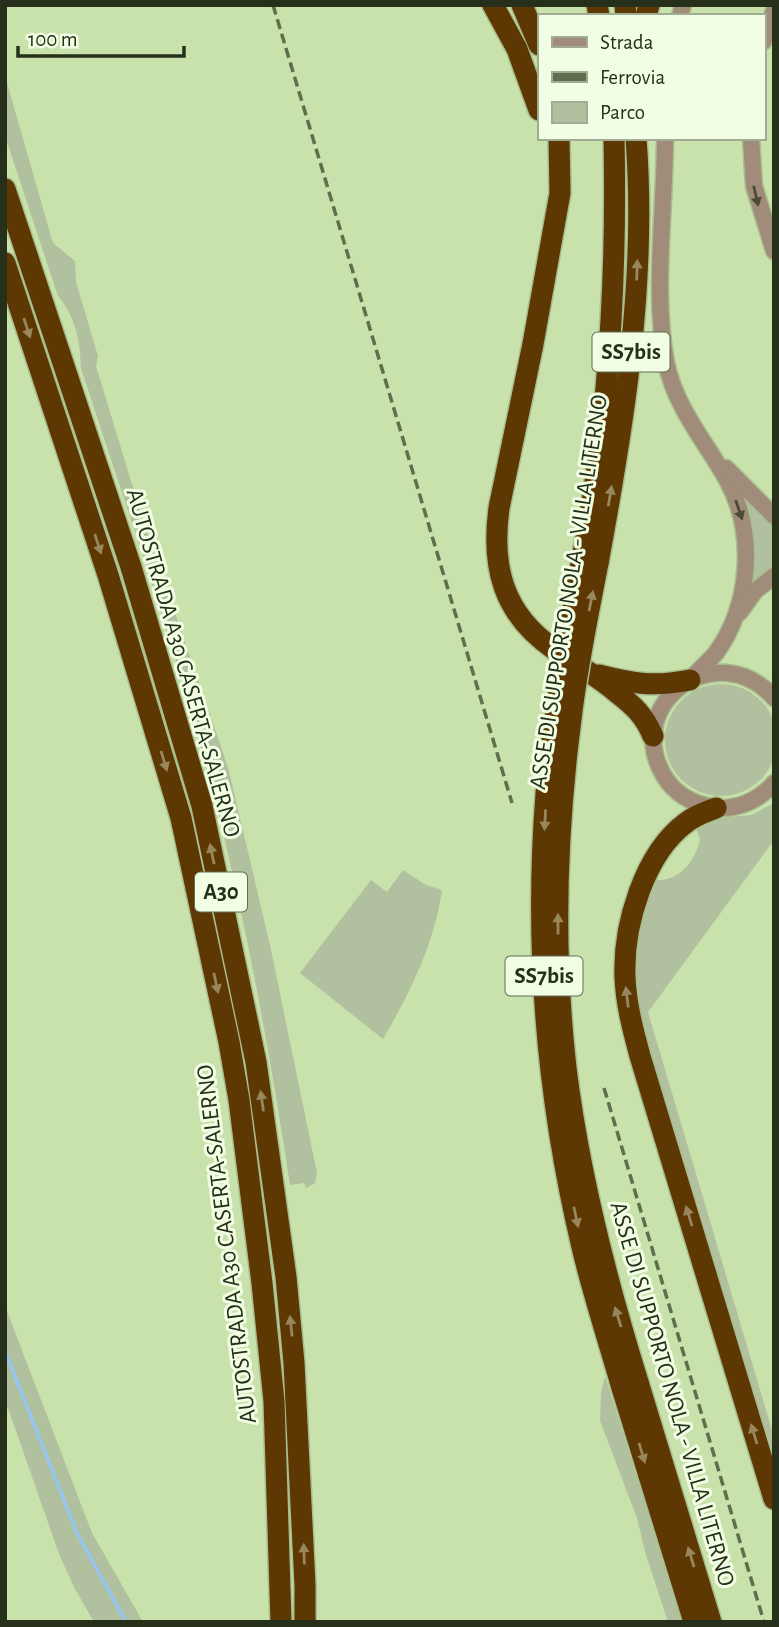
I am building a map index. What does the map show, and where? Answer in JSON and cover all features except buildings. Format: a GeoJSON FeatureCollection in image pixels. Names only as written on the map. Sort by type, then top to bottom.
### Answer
{"type":"FeatureCollection","features":[{"type":"Feature","properties":{"kind":"highway"},"geometry":{"type":"LineString","coordinates":[[493,5],[517,49],[538,107]]}},
{"type":"Feature","properties":{"kind":"highway"},"geometry":{"type":"LineString","coordinates":[[522,5],[538,43]]}},
{"type":"Feature","properties":{"kind":"highway"},"geometry":{"type":"LineString","coordinates":[[545,140],[551,247]]}},
{"type":"Feature","properties":{"kind":"highway"},"geometry":{"type":"LineString","coordinates":[[559,140],[560,193],[499,508],[496,557],[501,581],[522,621],[553,649],[596,674],[645,718],[653,736]]}},
{"type":"Feature","properties":{"kind":"highway","name":"ASSE DI SUPPORTO NOLA - VILLA LITERNO"},"geometry":{"type":"LineString","coordinates":[[614,140],[607,383],[563,799],[558,893],[561,997],[566,1066],[585,1187],[630,1385],[694,1622]]}},
{"type":"Feature","properties":{"kind":"highway","name":"ASSE DI SUPPORTO NOLA - VILLA LITERNO"},"geometry":{"type":"LineString","coordinates":[[590,561],[627,396],[636,306],[641,194],[636,140]]}},
{"type":"Feature","properties":{"kind":"highway"},"geometry":{"type":"LineString","coordinates":[[641,194],[642,140]]}},
{"type":"Feature","properties":{"kind":"highway","name":"AUTOSTRADA A30 CASERTA-SALERNO"},"geometry":{"type":"LineString","coordinates":[[5,189],[131,567],[202,806],[257,1062],[286,1277],[294,1363],[305,1622]]}},
{"type":"Feature","properties":{"kind":"highway","name":"AUTOSTRADA A30 CASERTA-SALERNO"},"geometry":{"type":"LineString","coordinates":[[5,263],[108,575],[181,818],[226,1029],[246,1153],[274,1401],[281,1622]]}},
{"type":"Feature","properties":{"kind":"highway"},"geometry":{"type":"LineString","coordinates":[[596,674],[642,684],[662,685],[690,680]]}},
{"type":"Feature","properties":{"kind":"highway"},"geometry":{"type":"LineString","coordinates":[[716,808],[696,815],[684,823],[650,868],[641,888],[629,930],[626,993],[640,1056],[774,1499]]}},
{"type":"Feature","properties":{"kind":"highway","name":"ASSE DI SUPPORTO NOLA - VILLA LITERNO"},"geometry":{"type":"LineString","coordinates":[[630,1385],[711,1622]]}},
{"type":"Feature","properties":{"kind":"street"},"geometry":{"type":"LineString","coordinates":[[765,36],[774,11]]}},
{"type":"Feature","properties":{"kind":"street"},"geometry":{"type":"LineString","coordinates":[[665,140],[661,304],[663,345],[671,381],[687,416],[732,492],[743,521],[746,538],[744,576],[733,622]]}},
{"type":"Feature","properties":{"kind":"street"},"geometry":{"type":"LineString","coordinates":[[751,140],[754,186],[774,251]]}},
{"type":"Feature","properties":{"kind":"street"},"geometry":{"type":"LineString","coordinates":[[709,450],[774,516]]}},
{"type":"Feature","properties":{"kind":"street"},"geometry":{"type":"LineString","coordinates":[[774,576],[755,591],[714,655],[664,703],[656,719],[653,736],[658,766],[675,790],[687,799],[716,808],[738,806],[766,796],[774,783]]}},
{"type":"Feature","properties":{"kind":"street"},"geometry":{"type":"LineString","coordinates":[[690,680],[714,673],[740,675],[763,687],[774,698]]}},
{"type":"Feature","properties":{"kind":"green space"},"geometry":{"type":"Polygon","coordinates":[[[5,76],[53,243],[75,261],[76,282],[98,356],[96,366],[142,517],[228,767],[270,945],[317,1173],[315,1183],[306,1188],[304,1183],[290,1185],[263,1021],[241,913],[188,702],[81,368],[76,330],[58,296],[5,136],[5,76]]]}},
{"type":"Feature","properties":{"kind":"green space"},"geometry":{"type":"Polygon","coordinates":[[[736,484],[774,522],[774,568],[748,589],[736,484]]]}},
{"type":"Feature","properties":{"kind":"green space"},"geometry":{"type":"Polygon","coordinates":[[[721,684],[742,688],[760,701],[773,719],[777,740],[773,761],[760,779],[742,792],[721,796],[700,792],[682,779],[669,761],[665,740],[669,719],[682,701],[700,688],[721,684]]]}},
{"type":"Feature","properties":{"kind":"green space"},"geometry":{"type":"Polygon","coordinates":[[[774,803],[774,840],[648,1012],[774,1437],[774,1472],[645,1045],[634,964],[637,931],[648,893],[654,880],[671,878],[690,863],[700,839],[695,826],[707,819],[751,815],[774,803]]]}},
{"type":"Feature","properties":{"kind":"green space"},"geometry":{"type":"Polygon","coordinates":[[[403,870],[426,885],[442,890],[433,930],[420,967],[383,1039],[300,973],[371,880],[387,892],[403,870]]]}},
{"type":"Feature","properties":{"kind":"green space"},"geometry":{"type":"Polygon","coordinates":[[[5,1306],[92,1533],[143,1622],[94,1622],[59,1554],[8,1408],[5,1409],[5,1306]]]}},
{"type":"Feature","properties":{"kind":"green space"},"geometry":{"type":"Polygon","coordinates":[[[605,1376],[683,1622],[668,1622],[637,1518],[600,1421],[605,1376]]]}},
{"type":"Feature","properties":{"kind":"waterway"},"geometry":{"type":"LineString","coordinates":[[5,1351],[77,1533],[126,1622]]}},
{"type":"Feature","properties":{"kind":"railway"},"geometry":{"type":"LineString","coordinates":[[273,5],[512,803]]}},
{"type":"Feature","properties":{"kind":"railway"},"geometry":{"type":"LineString","coordinates":[[604,1088],[764,1622]]}}]}
